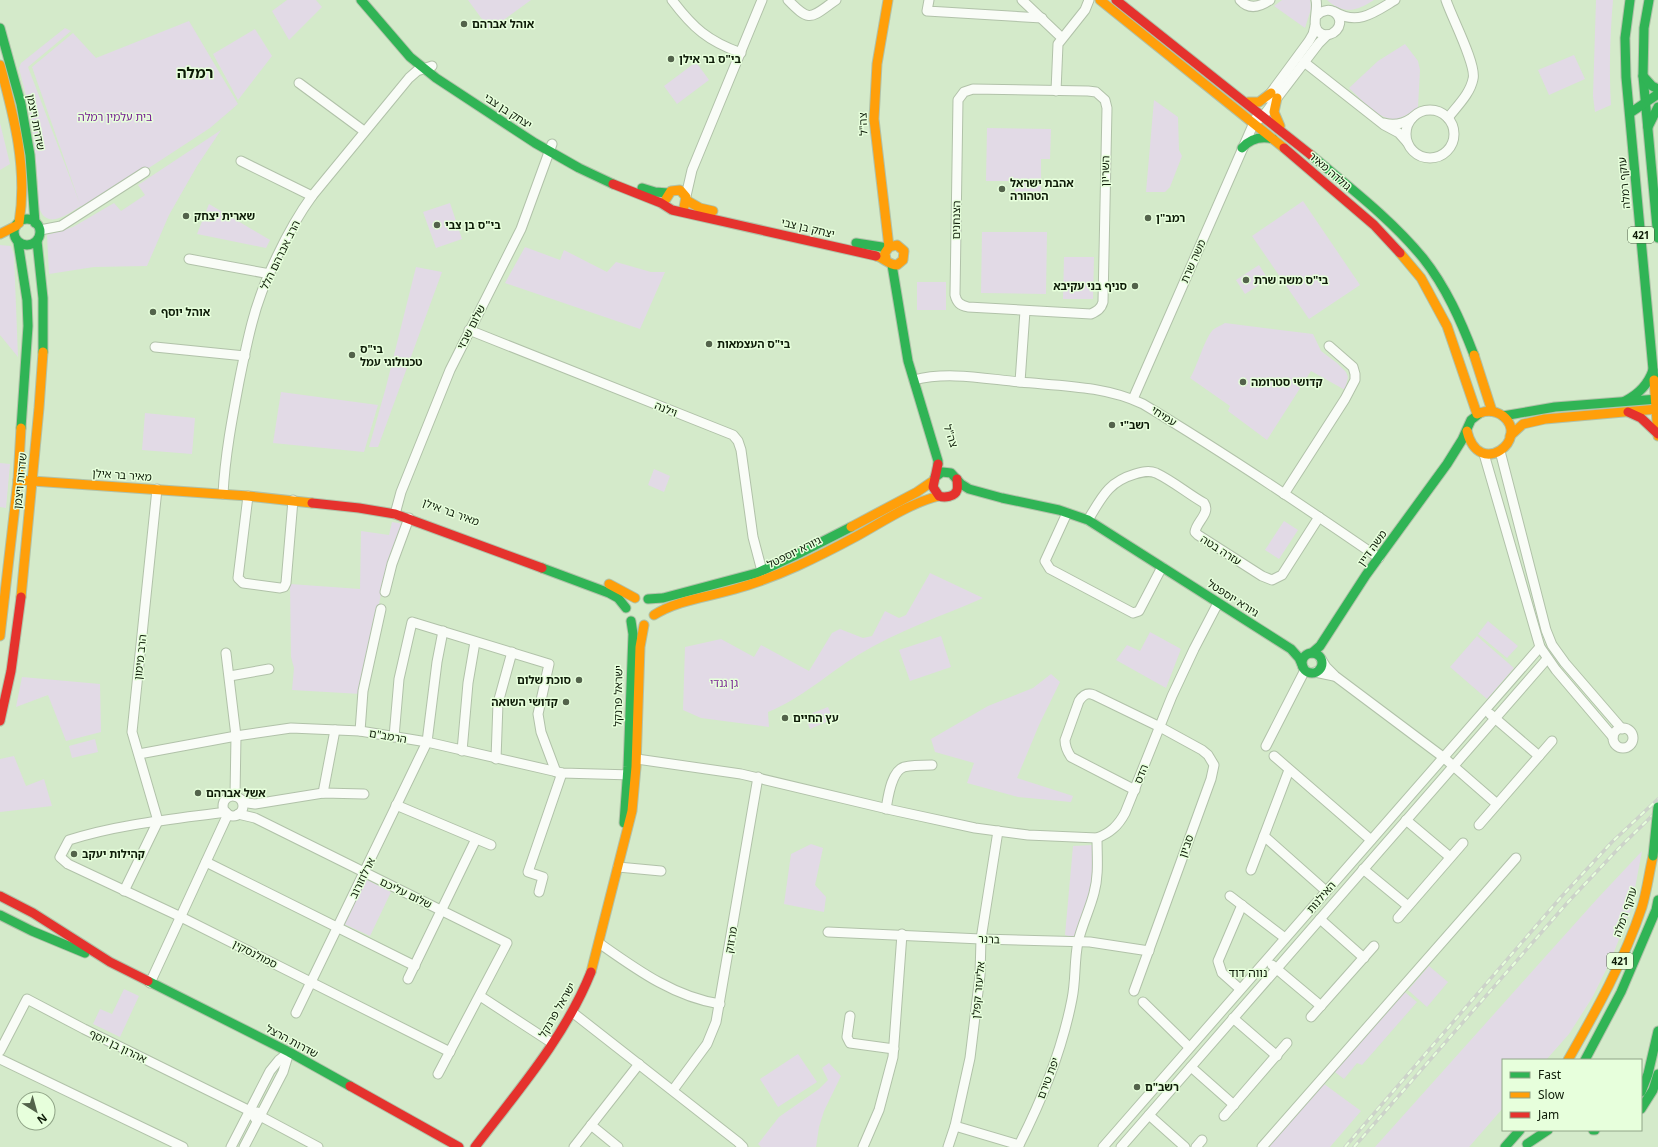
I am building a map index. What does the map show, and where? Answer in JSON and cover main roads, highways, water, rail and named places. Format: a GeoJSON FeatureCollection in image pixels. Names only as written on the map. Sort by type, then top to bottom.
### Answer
{"type":"FeatureCollection","features":[{"type":"Feature","properties":{"kind":"railway"},"geometry":{"type":"LineString","coordinates":[[1345,1147],[1562,896],[1612,842],[1658,799]]}},
{"type":"Feature","properties":{"kind":"railway"},"geometry":{"type":"LineString","coordinates":[[1354,1147],[1568,902],[1619,848],[1658,810]]}},
{"type":"Feature","properties":{"kind":"place","name":"אוהל אברהם"},"geometry":{"type":"Point","coordinates":[464,24]}},
{"type":"Feature","properties":{"kind":"place","name":"בי\"ס בר אילן"},"geometry":{"type":"Point","coordinates":[671,59]}},
{"type":"Feature","properties":{"kind":"place","name":"אהבת ישראל הטהורה"},"geometry":{"type":"Point","coordinates":[1002,189]}},
{"type":"Feature","properties":{"kind":"place","name":"שארית יצחק"},"geometry":{"type":"Point","coordinates":[186,216]}},
{"type":"Feature","properties":{"kind":"place","name":"רמב\"ן"},"geometry":{"type":"Point","coordinates":[1148,218]}},
{"type":"Feature","properties":{"kind":"place","name":"בי\"ס בן צבי"},"geometry":{"type":"Point","coordinates":[437,225]}},
{"type":"Feature","properties":{"kind":"place","name":"בי\"ס משה שרת"},"geometry":{"type":"Point","coordinates":[1246,280]}},
{"type":"Feature","properties":{"kind":"place","name":"סניף בני עקיבא"},"geometry":{"type":"Point","coordinates":[1135,286]}},
{"type":"Feature","properties":{"kind":"place","name":"אוהל יוסף"},"geometry":{"type":"Point","coordinates":[153,312]}},
{"type":"Feature","properties":{"kind":"place","name":"בי\"ס העצמאות"},"geometry":{"type":"Point","coordinates":[709,344]}},
{"type":"Feature","properties":{"kind":"place","name":"בי\"ס טכנולוגי עמל"},"geometry":{"type":"Point","coordinates":[352,355]}},
{"type":"Feature","properties":{"kind":"place","name":"קדושי סטרומה"},"geometry":{"type":"Point","coordinates":[1243,382]}},
{"type":"Feature","properties":{"kind":"place","name":"רשב\"י"},"geometry":{"type":"Point","coordinates":[1112,425]}},
{"type":"Feature","properties":{"kind":"place","name":"סוכת שלום"},"geometry":{"type":"Point","coordinates":[579,680]}},
{"type":"Feature","properties":{"kind":"place","name":"קדושי השואה"},"geometry":{"type":"Point","coordinates":[566,702]}},
{"type":"Feature","properties":{"kind":"place","name":"עץ החיים"},"geometry":{"type":"Point","coordinates":[785,718]}},
{"type":"Feature","properties":{"kind":"place","name":"אשל אברהם"},"geometry":{"type":"Point","coordinates":[198,793]}},
{"type":"Feature","properties":{"kind":"place","name":"קהילות יעקב"},"geometry":{"type":"Point","coordinates":[74,854]}},
{"type":"Feature","properties":{"kind":"place","name":"רשב\"ם"},"geometry":{"type":"Point","coordinates":[1137,1087]}},
{"type":"Feature","properties":{"kind":"district","name":"רמלה"},"geometry":{"type":"Point","coordinates":[195,73]}},
{"type":"Feature","properties":{"kind":"district","name":"נווה דוד"},"geometry":{"type":"Point","coordinates":[1248,973]}},
{"type":"Feature","properties":{"kind":"park label","name":"בית עלמין רמלה"},"geometry":{"type":"Point","coordinates":[115,117]}},
{"type":"Feature","properties":{"kind":"park label","name":"גן גנדי"},"geometry":{"type":"Point","coordinates":[724,683]}}]}
